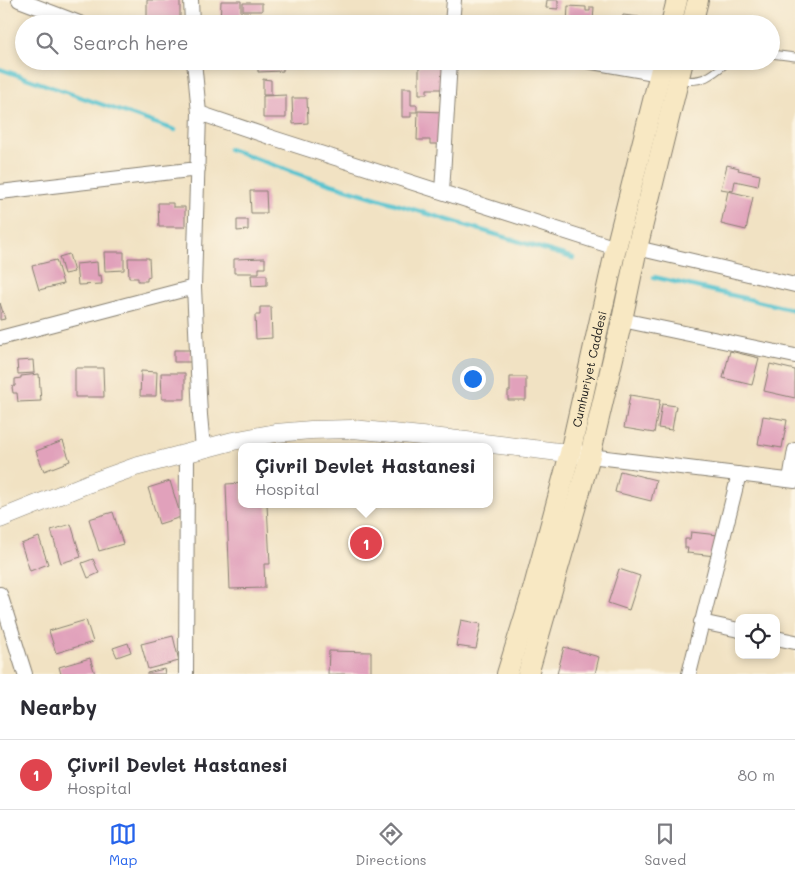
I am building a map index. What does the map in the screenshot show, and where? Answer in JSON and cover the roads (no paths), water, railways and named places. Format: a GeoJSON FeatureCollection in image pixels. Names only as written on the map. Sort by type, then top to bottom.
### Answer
{"type":"FeatureCollection","features":[{"type":"Feature","properties":{"kind":"main road"},"geometry":{"type":"LineString","coordinates":[[673,15],[677,0]]}},
{"type":"Feature","properties":{"kind":"main road"},"geometry":{"type":"LineString","coordinates":[[694,15],[698,0]]}},
{"type":"Feature","properties":{"kind":"main road","name":"Cumhuriyet Caddesi"},"geometry":{"type":"LineString","coordinates":[[507,674],[533,590],[570,453],[616,248],[671,70]]}},
{"type":"Feature","properties":{"kind":"main road","name":"Cumhuriyet Caddesi"},"geometry":{"type":"LineString","coordinates":[[528,674],[590,456],[622,320],[671,70]]}},
{"type":"Feature","properties":{"kind":"street"},"geometry":{"type":"LineString","coordinates":[[21,0],[59,15]]}},
{"type":"Feature","properties":{"kind":"street"},"geometry":{"type":"LineString","coordinates":[[191,0],[192,15]]}},
{"type":"Feature","properties":{"kind":"street"},"geometry":{"type":"LineString","coordinates":[[453,15],[454,0]]}},
{"type":"Feature","properties":{"kind":"street"},"geometry":{"type":"LineString","coordinates":[[186,674],[195,450],[200,415],[194,287],[199,113],[195,70]]}},
{"type":"Feature","properties":{"kind":"street"},"geometry":{"type":"LineString","coordinates":[[442,192],[449,70]]}},
{"type":"Feature","properties":{"kind":"street"},"geometry":{"type":"LineString","coordinates":[[199,113],[616,248]]}},
{"type":"Feature","properties":{"kind":"street"},"geometry":{"type":"LineString","coordinates":[[0,192],[198,169]]}},
{"type":"Feature","properties":{"kind":"street"},"geometry":{"type":"LineString","coordinates":[[637,248],[795,285]]}},
{"type":"Feature","properties":{"kind":"street"},"geometry":{"type":"LineString","coordinates":[[0,338],[194,287]]}},
{"type":"Feature","properties":{"kind":"street"},"geometry":{"type":"LineString","coordinates":[[622,320],[795,356]]}},
{"type":"Feature","properties":{"kind":"street"},"geometry":{"type":"LineString","coordinates":[[0,519],[134,467],[233,440],[276,433],[353,429],[485,443]]}},
{"type":"Feature","properties":{"kind":"street"},"geometry":{"type":"LineString","coordinates":[[493,444],[792,480],[795,450]]}},
{"type":"Feature","properties":{"kind":"street"},"geometry":{"type":"LineString","coordinates":[[689,674],[739,474]]}},
{"type":"Feature","properties":{"kind":"street"},"geometry":{"type":"LineString","coordinates":[[0,594],[24,674]]}},
{"type":"Feature","properties":{"kind":"street"},"geometry":{"type":"LineString","coordinates":[[701,622],[735,629]]}},
{"type":"Feature","properties":{"kind":"street"},"geometry":{"type":"LineString","coordinates":[[780,639],[795,642]]}},
{"type":"Feature","properties":{"kind":"lane"},"geometry":{"type":"LineString","coordinates":[[780,55],[795,57]]}},
{"type":"Feature","properties":{"kind":"lane"},"geometry":{"type":"LineString","coordinates":[[673,70],[690,81],[702,80],[718,70]]}},
{"type":"Feature","properties":{"kind":"waterway"},"geometry":{"type":"LineString","coordinates":[[0,69],[175,130]]}},
{"type":"Feature","properties":{"kind":"waterway"},"geometry":{"type":"LineString","coordinates":[[229,149],[304,176],[573,258]]}},
{"type":"Feature","properties":{"kind":"waterway"},"geometry":{"type":"LineString","coordinates":[[654,277],[795,310]]}},
{"type":"Feature","properties":{"kind":"place","name":"Çivril Devlet Hastanesi"},"geometry":{"type":"Point","coordinates":[366,543]}}]}
